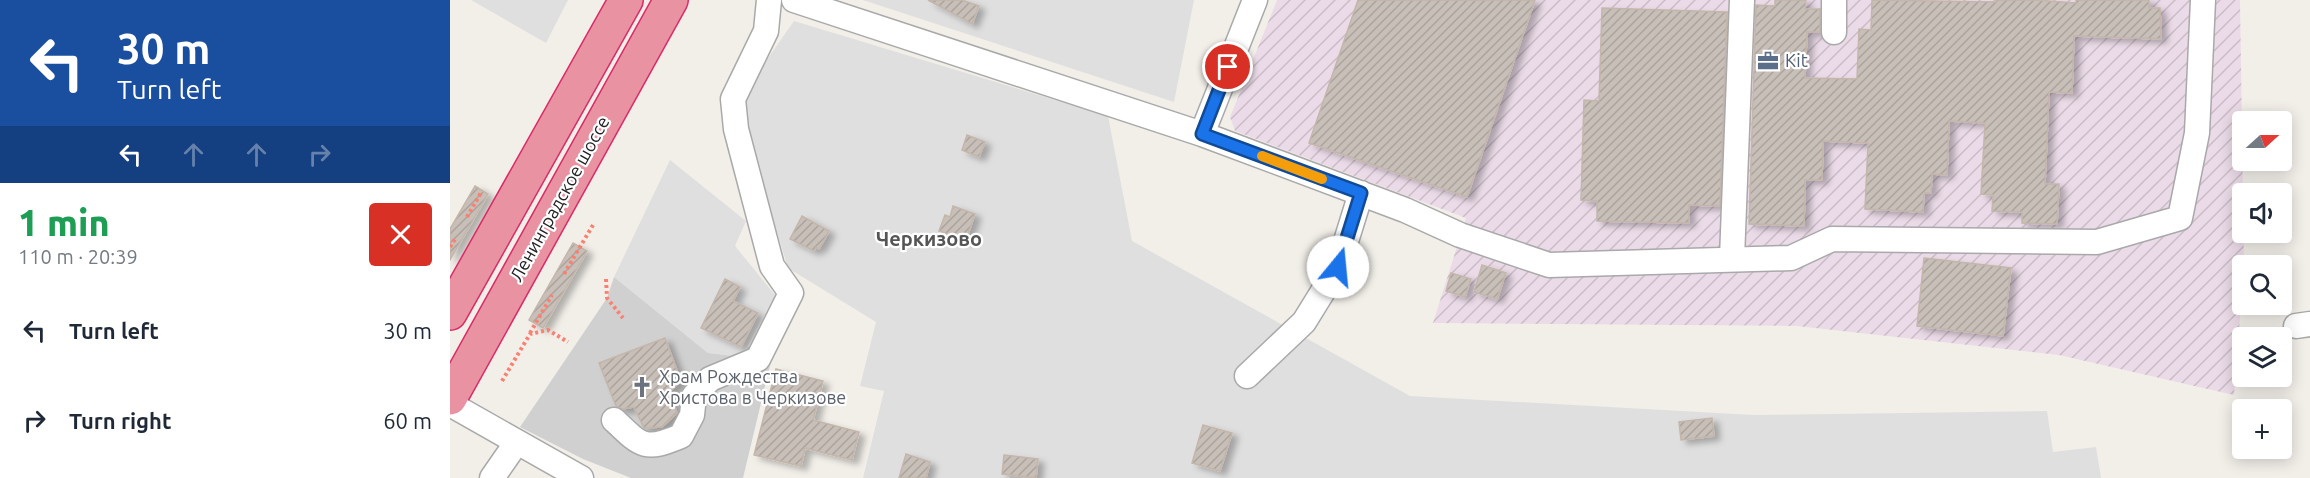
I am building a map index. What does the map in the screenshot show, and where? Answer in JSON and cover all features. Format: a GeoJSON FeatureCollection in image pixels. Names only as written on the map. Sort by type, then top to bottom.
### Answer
{"type":"FeatureCollection","features":[{"type":"Feature","properties":{"kind":"highway"},"geometry":{"type":"LineString","coordinates":[[450,313],[626,0]]}},
{"type":"Feature","properties":{"kind":"highway","name":"Ленинградское шоссе"},"geometry":{"type":"LineString","coordinates":[[450,398],[671,0]]}},
{"type":"Feature","properties":{"kind":"street"},"geometry":{"type":"LineString","coordinates":[[614,420],[635,441],[656,447],[681,436],[692,415],[694,396],[710,380],[758,359],[790,293],[772,266],[736,129],[733,99],[766,31],[769,0]]}},
{"type":"Feature","properties":{"kind":"street"},"geometry":{"type":"LineString","coordinates":[[794,0],[1202,134],[1361,193],[1460,235],[1549,265],[1791,258],[1832,239],[2097,242],[2180,218],[2198,133],[2203,0]]}},
{"type":"Feature","properties":{"kind":"street"},"geometry":{"type":"LineString","coordinates":[[1202,134],[1255,0]]}},
{"type":"Feature","properties":{"kind":"street"},"geometry":{"type":"LineString","coordinates":[[1731,258],[1742,0]]}},
{"type":"Feature","properties":{"kind":"street"},"geometry":{"type":"LineString","coordinates":[[1834,0],[1834,32]]}},
{"type":"Feature","properties":{"kind":"street"},"geometry":{"type":"LineString","coordinates":[[1247,376],[1304,322],[1338,267],[1361,193]]}},
{"type":"Feature","properties":{"kind":"street"},"geometry":{"type":"LineString","coordinates":[[450,404],[580,478]]}},
{"type":"Feature","properties":{"kind":"street"},"geometry":{"type":"LineString","coordinates":[[492,478],[517,442]]}},
{"type":"Feature","properties":{"kind":"path"},"geometry":{"type":"LineString","coordinates":[[467,217],[482,191]]}},
{"type":"Feature","properties":{"kind":"path"},"geometry":{"type":"LineString","coordinates":[[564,274],[593,225]]}},
{"type":"Feature","properties":{"kind":"path"},"geometry":{"type":"LineString","coordinates":[[450,247],[454,239]]}},
{"type":"Feature","properties":{"kind":"path"},"geometry":{"type":"LineString","coordinates":[[606,279],[607,298],[623,318]]}},
{"type":"Feature","properties":{"kind":"path"},"geometry":{"type":"LineString","coordinates":[[501,381],[552,295]]}},
{"type":"Feature","properties":{"kind":"path"},"geometry":{"type":"LineString","coordinates":[[530,334],[548,330],[568,342]]}},
{"type":"Feature","properties":{"kind":"shaded area"},"geometry":{"type":"Polygon","coordinates":[[[471,0],[568,0],[546,43],[471,0]]]}},
{"type":"Feature","properties":{"kind":"shaded area"},"geometry":{"type":"Polygon","coordinates":[[[863,0],[1194,0],[1174,102],[863,0]]]}},
{"type":"Feature","properties":{"kind":"shaded area"},"geometry":{"type":"Polygon","coordinates":[[[1277,0],[2240,0],[2242,111],[2232,111],[2232,171],[2243,171],[2243,183],[2232,183],[2232,243],[2244,243],[2244,255],[2232,255],[2232,315],[2240,315],[2239,327],[2232,327],[2234,395],[2059,355],[1797,326],[1433,323],[1466,218],[1235,131],[1230,117],[1277,0]]]}},
{"type":"Feature","properties":{"kind":"shaded area"},"geometry":{"type":"Polygon","coordinates":[[[794,21],[1108,116],[1132,241],[1410,396],[1753,415],[2047,411],[2053,452],[2096,447],[2101,478],[863,478],[884,391],[860,386],[876,322],[788,268],[745,128],[745,91],[794,21]]]}},
{"type":"Feature","properties":{"kind":"shaded area"},"geometry":{"type":"Polygon","coordinates":[[[670,160],[746,221],[735,246],[775,295],[742,357],[708,353],[614,277],[670,160]]]}},
{"type":"Feature","properties":{"kind":"shaded area"},"geometry":{"type":"Polygon","coordinates":[[[614,277],[708,353],[742,357],[748,347],[773,353],[743,478],[631,478],[583,459],[520,427],[607,298],[614,277]]]}},
{"type":"Feature","properties":{"kind":"building"},"geometry":{"type":"Polygon","coordinates":[[[928,0],[962,0],[979,6],[972,24],[928,0]]]}},
{"type":"Feature","properties":{"kind":"building"},"geometry":{"type":"Polygon","coordinates":[[[1358,0],[1535,0],[1467,197],[1309,143],[1358,0]]]}},
{"type":"Feature","properties":{"kind":"building"},"geometry":{"type":"Polygon","coordinates":[[[1775,0],[1806,0],[1805,9],[1820,9],[1820,32],[1807,32],[1805,78],[1857,79],[1859,29],[1871,30],[1872,0],[1996,2],[1996,0],[2036,0],[2076,3],[2076,0],[2149,0],[2149,8],[2160,8],[2161,39],[2074,36],[2072,93],[2049,92],[2045,184],[2059,184],[2057,224],[2022,223],[2022,212],[1992,211],[1993,195],[1981,194],[1985,123],[1949,121],[1947,175],[1932,174],[1931,193],[1924,193],[1923,212],[1865,209],[1868,143],[1823,141],[1822,180],[1805,180],[1804,226],[1749,224],[1756,5],[1775,6],[1775,0]]]}},
{"type":"Feature","properties":{"kind":"building"},"geometry":{"type":"Polygon","coordinates":[[[1602,8],[1727,12],[1720,206],[1689,205],[1689,223],[1597,221],[1597,201],[1581,200],[1584,100],[1599,101],[1602,8]]]}},
{"type":"Feature","properties":{"kind":"building"},"geometry":{"type":"Polygon","coordinates":[[[967,135],[985,142],[979,157],[962,150],[967,135]]]}},
{"type":"Feature","properties":{"kind":"building"},"geometry":{"type":"Polygon","coordinates":[[[475,186],[488,194],[450,260],[450,229],[475,186]]]}},
{"type":"Feature","properties":{"kind":"building"},"geometry":{"type":"Polygon","coordinates":[[[953,206],[975,214],[966,240],[939,231],[945,215],[950,217],[953,206]]]}},
{"type":"Feature","properties":{"kind":"building"},"geometry":{"type":"Polygon","coordinates":[[[802,216],[829,231],[819,249],[816,247],[814,251],[790,239],[802,216]]]}},
{"type":"Feature","properties":{"kind":"building"},"geometry":{"type":"Polygon","coordinates":[[[573,243],[587,251],[543,328],[529,320],[573,243]]]}},
{"type":"Feature","properties":{"kind":"building"},"geometry":{"type":"Polygon","coordinates":[[[1924,258],[2011,268],[2003,336],[1917,326],[1924,258]]]}},
{"type":"Feature","properties":{"kind":"building"},"geometry":{"type":"Polygon","coordinates":[[[1482,265],[1506,273],[1497,299],[1474,292],[1482,265]]]}},
{"type":"Feature","properties":{"kind":"building"},"geometry":{"type":"Polygon","coordinates":[[[1451,273],[1471,279],[1465,297],[1446,291],[1451,273]]]}},
{"type":"Feature","properties":{"kind":"building"},"geometry":{"type":"Polygon","coordinates":[[[725,279],[740,287],[733,301],[758,313],[741,347],[701,328],[725,279]]]}},
{"type":"Feature","properties":{"kind":"building","name":"Храм Рождества Христова в Черкизове"},"geometry":{"type":"Polygon","coordinates":[[[665,338],[681,381],[669,392],[677,413],[662,427],[644,428],[634,407],[622,409],[616,406],[599,363],[665,338]]]}},
{"type":"Feature","properties":{"kind":"building"},"geometry":{"type":"Polygon","coordinates":[[[776,369],[823,381],[813,420],[859,432],[852,460],[805,448],[801,466],[754,455],[776,369]]]}},
{"type":"Feature","properties":{"kind":"building"},"geometry":{"type":"Polygon","coordinates":[[[1712,418],[1714,436],[1681,440],[1679,422],[1712,418]]]}},
{"type":"Feature","properties":{"kind":"building"},"geometry":{"type":"Polygon","coordinates":[[[1203,425],[1232,433],[1220,471],[1192,463],[1203,425]]]}},
{"type":"Feature","properties":{"kind":"building"},"geometry":{"type":"Polygon","coordinates":[[[906,454],[930,462],[926,478],[899,478],[906,454]]]}},
{"type":"Feature","properties":{"kind":"building"},"geometry":{"type":"Polygon","coordinates":[[[1004,455],[1038,459],[1036,478],[1002,474],[1004,455]]]}},
{"type":"Feature","properties":{"kind":"slow traffic"},"geometry":{"type":"LineString","coordinates":[[1262,156],[1322,179]]}},
{"type":"Feature","properties":{"kind":"place","name":"Kit"},"geometry":{"type":"Point","coordinates":[1768,61]}},
{"type":"Feature","properties":{"kind":"place","name":"Храм Рождества Христова в Черкизове"},"geometry":{"type":"Point","coordinates":[642,387]}},
{"type":"Feature","properties":{"kind":"district","name":"Черкизово"},"geometry":{"type":"Point","coordinates":[929,239]}},
{"type":"Feature","properties":{"kind":"route"},"geometry":{"type":"LineString","coordinates":[[1228,67],[1202,134],[1361,193],[1338,267]]}}]}
